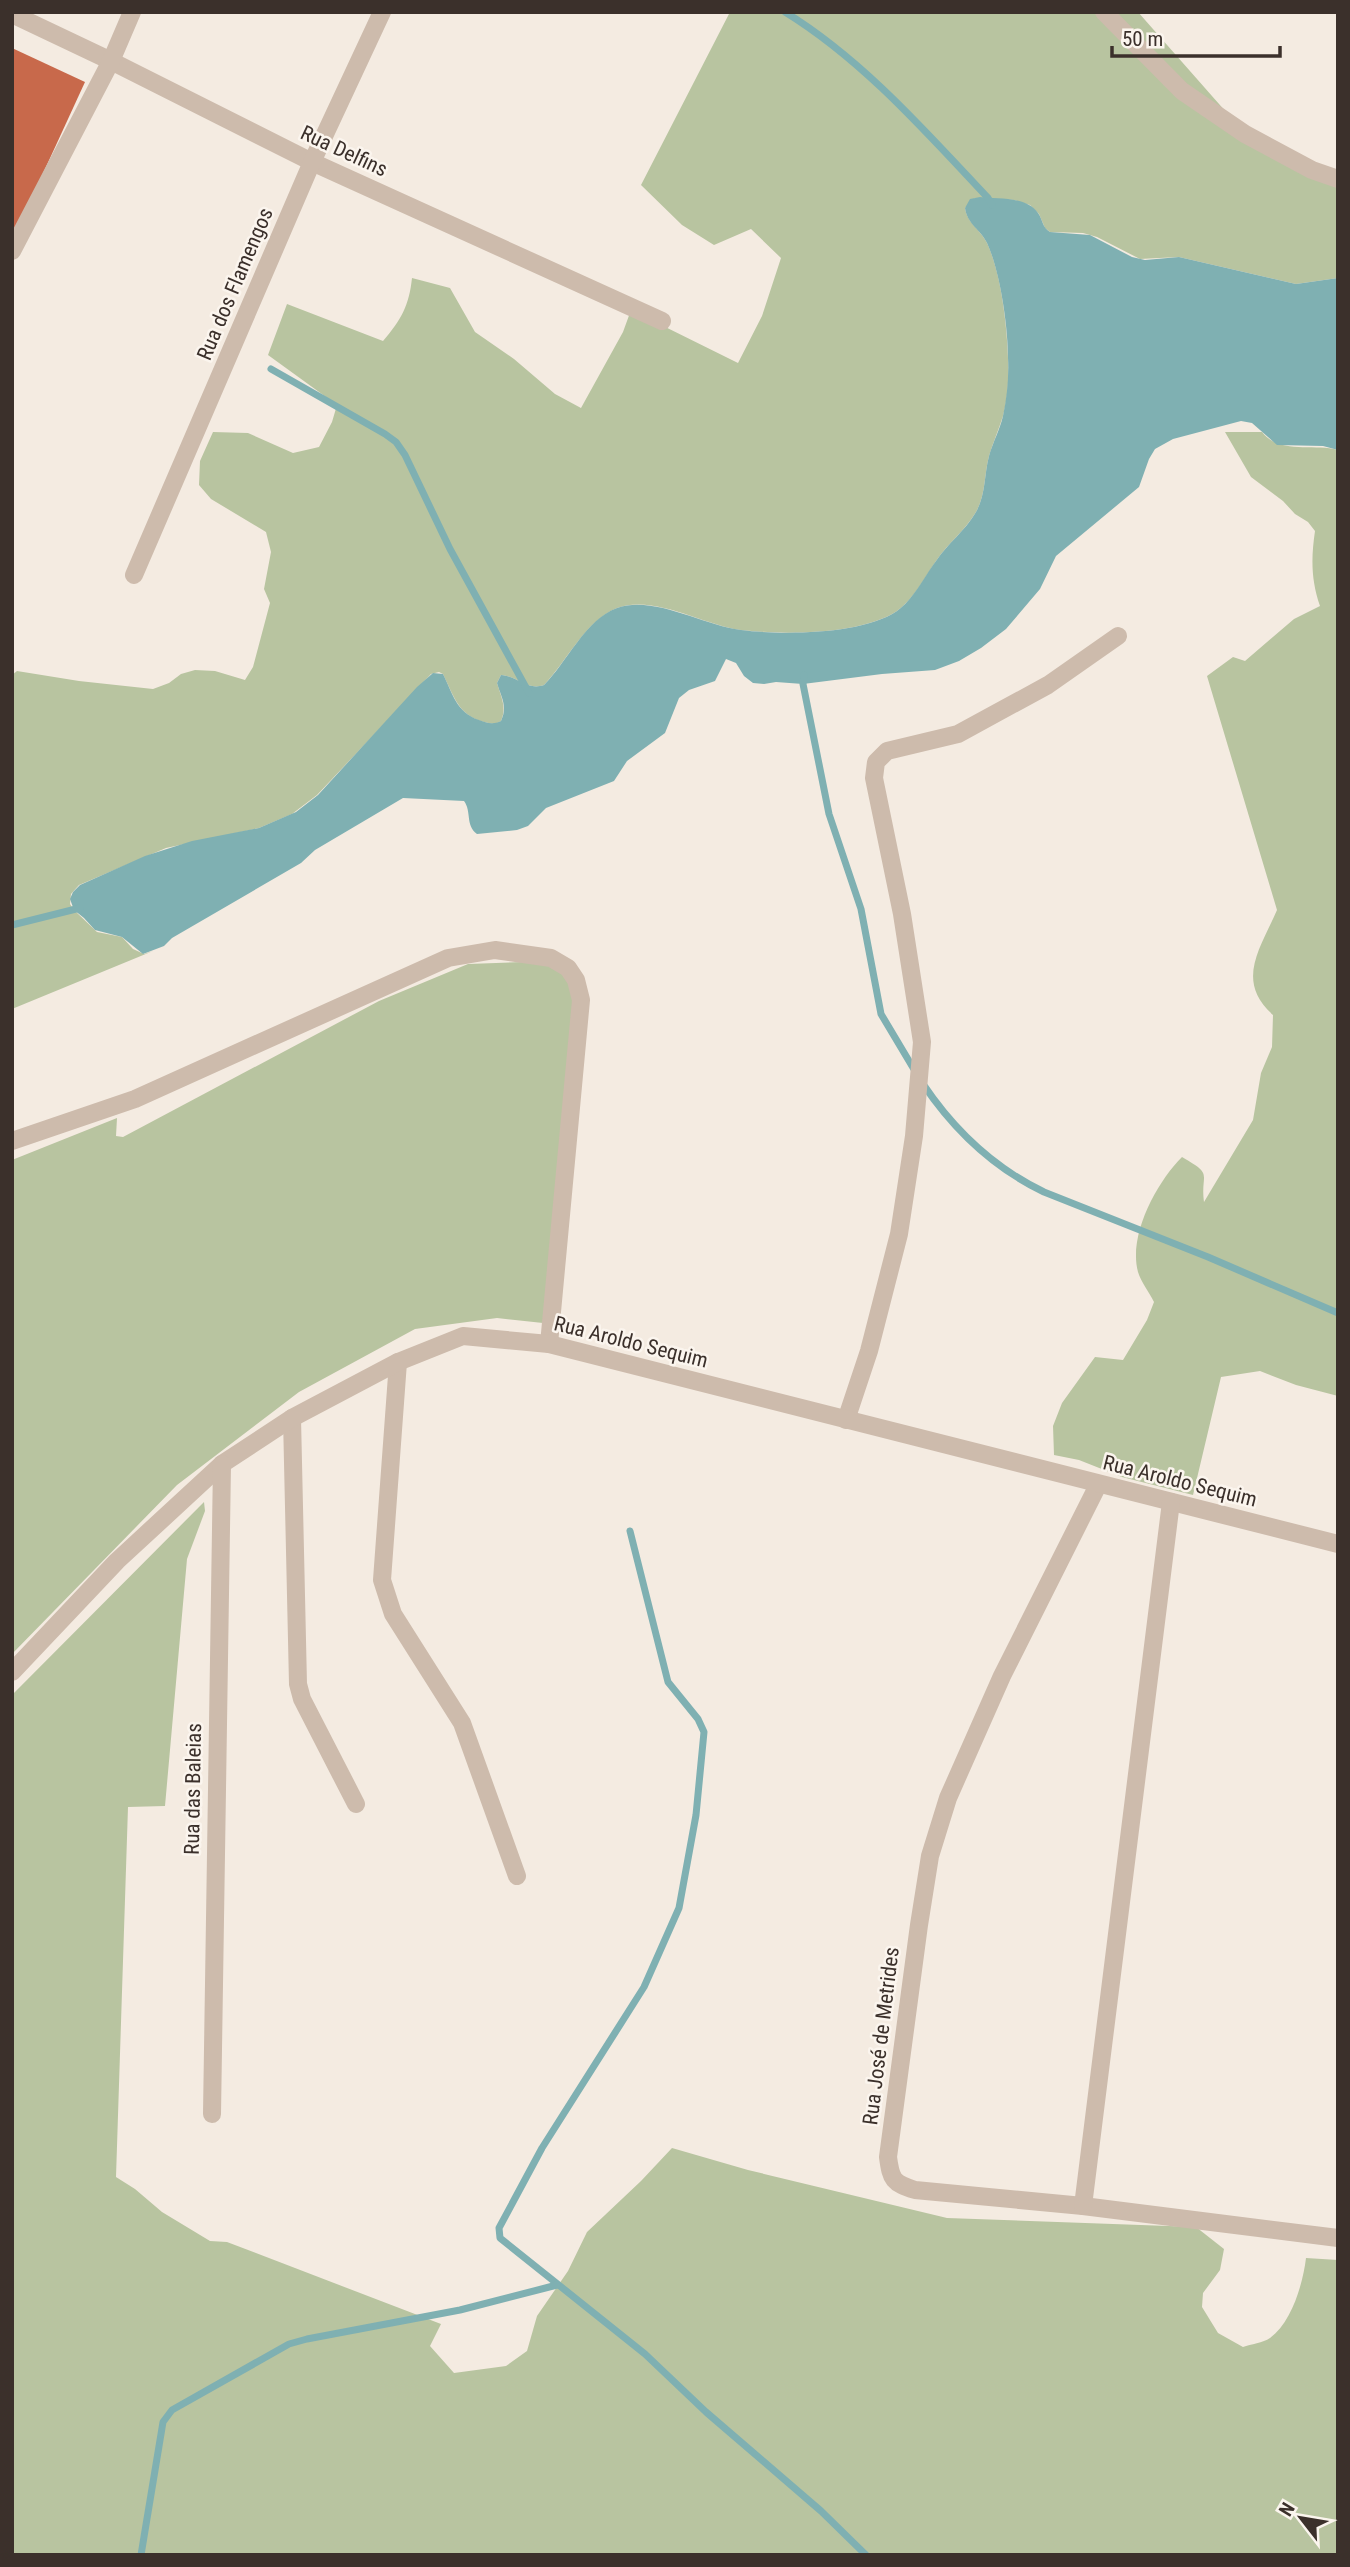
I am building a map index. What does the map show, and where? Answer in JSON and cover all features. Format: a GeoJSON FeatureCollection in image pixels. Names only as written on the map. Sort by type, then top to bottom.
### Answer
{"type":"FeatureCollection","features":[{"type":"Feature","properties":{"kind":"street"},"geometry":{"type":"LineString","coordinates":[[12,251],[111,61],[132,12]]}},
{"type":"Feature","properties":{"kind":"street","name":"Rua dos Flamengos"},"geometry":{"type":"LineString","coordinates":[[134,575],[312,162],[382,12]]}},
{"type":"Feature","properties":{"kind":"street"},"geometry":{"type":"LineString","coordinates":[[1104,12],[1182,91],[1245,134],[1311,170],[1338,179]]}},
{"type":"Feature","properties":{"kind":"street","name":"Rua Delfins"},"geometry":{"type":"LineString","coordinates":[[12,14],[312,162],[662,321]]}},
{"type":"Feature","properties":{"kind":"street"},"geometry":{"type":"LineString","coordinates":[[846,1420],[869,1351],[899,1234],[914,1136],[922,1042],[902,914],[874,778],[876,762],[887,751],[958,734],[1048,685],[1118,636]]}},
{"type":"Feature","properties":{"kind":"street"},"geometry":{"type":"LineString","coordinates":[[12,1141],[135,1098],[448,958],[495,950],[551,958],[568,968],[576,980],[581,1000],[549,1344]]}},
{"type":"Feature","properties":{"kind":"street","name":"Rua Aroldo Sequim"},"geometry":{"type":"LineString","coordinates":[[12,1672],[117,1561],[222,1464],[292,1418],[398,1362],[463,1336],[549,1344],[1338,1544]]}},
{"type":"Feature","properties":{"kind":"street"},"geometry":{"type":"LineString","coordinates":[[398,1362],[382,1580],[393,1614],[462,1723],[517,1876]]}},
{"type":"Feature","properties":{"kind":"street"},"geometry":{"type":"LineString","coordinates":[[292,1418],[298,1685],[302,1699],[356,1804]]}},
{"type":"Feature","properties":{"kind":"street","name":"Rua das Baleias"},"geometry":{"type":"LineString","coordinates":[[212,2114],[222,1464]]}},
{"type":"Feature","properties":{"kind":"street","name":"Rua José de Metrides"},"geometry":{"type":"LineString","coordinates":[[1098,1485],[1008,1664],[947,1798],[930,1856],[919,1925],[888,2157],[890,2176],[899,2185],[915,2190],[1083,2206],[1338,2238]]}},
{"type":"Feature","properties":{"kind":"street"},"geometry":{"type":"LineString","coordinates":[[1083,2206],[1171,1502]]}},
{"type":"Feature","properties":{"kind":"green space"},"geometry":{"type":"Polygon","coordinates":[[[730,12],[1138,12],[1234,121],[1338,177],[1338,278],[1296,284],[1179,257],[1140,259],[1097,237],[1083,233],[1050,232],[1030,205],[1014,200],[975,198],[965,208],[966,213],[987,243],[1002,299],[1008,365],[1006,402],[989,456],[976,512],[903,606],[882,619],[863,625],[799,633],[741,630],[662,607],[631,605],[617,608],[595,622],[544,685],[527,685],[501,675],[497,683],[503,711],[501,721],[495,724],[483,722],[467,714],[456,701],[443,674],[431,674],[317,795],[292,814],[259,828],[166,848],[79,885],[71,894],[70,904],[97,932],[122,937],[133,949],[144,954],[153,951],[12,1009],[12,675],[17,671],[153,689],[169,683],[181,674],[195,670],[215,671],[245,680],[253,667],[270,603],[264,589],[271,552],[266,532],[211,499],[199,485],[200,461],[213,432],[248,433],[293,453],[319,447],[332,422],[337,405],[268,355],[287,304],[383,341],[403,312],[412,278],[450,288],[475,332],[514,359],[555,394],[581,408],[623,332],[631,310],[738,363],[762,316],[781,258],[751,229],[714,245],[682,225],[641,185],[730,12]]]}},
{"type":"Feature","properties":{"kind":"green space"},"geometry":{"type":"Polygon","coordinates":[[[1225,432],[1262,432],[1278,444],[1338,450],[1338,1396],[1296,1385],[1260,1371],[1221,1377],[1193,1495],[1122,1477],[1079,1460],[1054,1455],[1053,1426],[1062,1403],[1095,1357],[1123,1360],[1147,1320],[1154,1302],[1139,1276],[1136,1257],[1137,1242],[1147,1210],[1163,1180],[1182,1157],[1199,1168],[1204,1175],[1204,1202],[1253,1120],[1261,1073],[1272,1047],[1273,1015],[1255,990],[1253,977],[1258,951],[1277,910],[1207,676],[1233,657],[1245,661],[1294,619],[1320,606],[1313,569],[1315,531],[1308,522],[1251,477],[1225,432]]]}},
{"type":"Feature","properties":{"kind":"green space"},"geometry":{"type":"Polygon","coordinates":[[[552,961],[578,986],[543,1323],[497,1318],[415,1329],[299,1392],[177,1485],[12,1654],[12,1160],[117,1118],[116,1136],[123,1137],[379,1001],[468,964],[552,961]]]}},
{"type":"Feature","properties":{"kind":"green space"},"geometry":{"type":"Polygon","coordinates":[[[204,1502],[205,1511],[187,1559],[165,1806],[128,1807],[116,2177],[162,2212],[210,2241],[227,2242],[441,2324],[430,2346],[454,2373],[506,2366],[527,2351],[537,2316],[568,2271],[587,2232],[672,2148],[748,2170],[947,2218],[1196,2227],[1224,2249],[1220,2270],[1203,2293],[1202,2307],[1218,2333],[1243,2347],[1267,2340],[1278,2331],[1299,2290],[1306,2258],[1338,2260],[1338,2555],[12,2555],[12,1695],[204,1502]]]}},
{"type":"Feature","properties":{"kind":"water"},"geometry":{"type":"Polygon","coordinates":[[[970,199],[1011,199],[1027,204],[1038,213],[1050,232],[1090,235],[1132,257],[1145,260],[1179,257],[1296,284],[1338,278],[1338,450],[1323,446],[1277,445],[1252,423],[1241,421],[1173,439],[1155,449],[1139,487],[1056,556],[1040,589],[1006,629],[981,648],[959,661],[935,670],[803,684],[753,683],[744,676],[736,663],[726,659],[715,681],[689,690],[679,698],[665,733],[627,761],[614,781],[546,808],[528,826],[517,830],[477,834],[471,827],[464,801],[403,798],[315,850],[301,863],[172,938],[164,946],[143,954],[122,937],[95,930],[74,910],[70,899],[80,885],[145,856],[192,841],[259,828],[296,812],[318,795],[433,673],[443,674],[456,702],[471,717],[495,723],[501,721],[504,711],[497,683],[501,675],[527,685],[544,685],[595,622],[617,608],[646,605],[726,627],[777,633],[843,629],[882,619],[897,611],[913,595],[976,512],[989,456],[1003,416],[1008,365],[1007,330],[1002,299],[992,255],[987,243],[968,218],[965,208],[970,199]]]}},
{"type":"Feature","properties":{"kind":"building"},"geometry":{"type":"Polygon","coordinates":[[[12,48],[85,82],[17,230],[12,227],[12,48]]]}},
{"type":"Feature","properties":{"kind":"waterway"},"geometry":{"type":"LineString","coordinates":[[785,12],[841,52],[892,98],[992,205]]}},
{"type":"Feature","properties":{"kind":"waterway"},"geometry":{"type":"LineString","coordinates":[[271,369],[396,442],[405,455],[450,549],[529,693]]}},
{"type":"Feature","properties":{"kind":"waterway"},"geometry":{"type":"LineString","coordinates":[[804,675],[803,684],[829,814],[861,909],[881,1014],[915,1071]]}},
{"type":"Feature","properties":{"kind":"waterway"},"geometry":{"type":"LineString","coordinates":[[12,925],[80,908]]}},
{"type":"Feature","properties":{"kind":"waterway"},"geometry":{"type":"LineString","coordinates":[[923,1084],[948,1117],[976,1146],[1008,1171],[1044,1192],[1208,1257],[1338,1313]]}},
{"type":"Feature","properties":{"kind":"waterway"},"geometry":{"type":"LineString","coordinates":[[630,1531],[668,1682],[698,1719],[704,1732],[696,1815],[679,1908],[644,1987],[542,2148],[499,2228],[500,2238],[645,2354],[706,2412],[821,2511],[866,2555]]}},
{"type":"Feature","properties":{"kind":"waterway"},"geometry":{"type":"LineString","coordinates":[[141,2555],[163,2422],[172,2410],[289,2344],[460,2310],[557,2285]]}}]}
